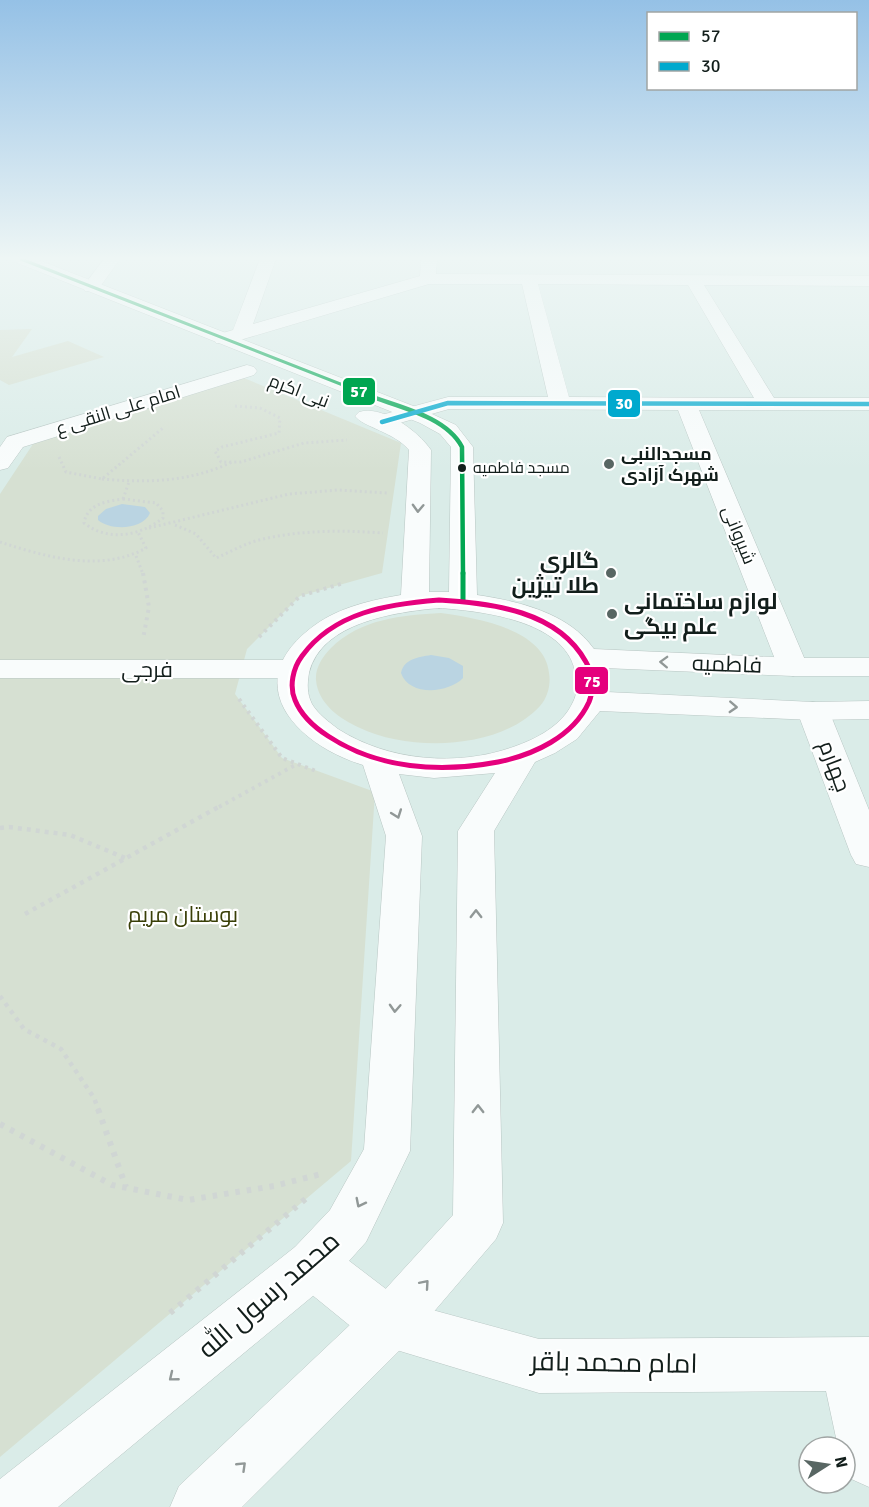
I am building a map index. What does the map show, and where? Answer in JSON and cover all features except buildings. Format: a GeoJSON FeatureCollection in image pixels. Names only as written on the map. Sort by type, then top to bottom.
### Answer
{"type":"FeatureCollection","features":[{"type":"Feature","properties":{"kind":"street"},"geometry":{"type":"LineString","coordinates":[[153,329],[161,333]]}},
{"type":"Feature","properties":{"kind":"street","name":"نبی اکرم"},"geometry":{"type":"LineString","coordinates":[[210,329],[442,425],[458,437],[462,447],[463,601]]}},
{"type":"Feature","properties":{"kind":"street"},"geometry":{"type":"LineString","coordinates":[[232,337],[236,329]]}},
{"type":"Feature","properties":{"kind":"street"},"geometry":{"type":"LineString","coordinates":[[232,337],[258,329]]}},
{"type":"Feature","properties":{"kind":"street"},"geometry":{"type":"LineString","coordinates":[[542,329],[560,404]]}},
{"type":"Feature","properties":{"kind":"street"},"geometry":{"type":"LineString","coordinates":[[723,329],[768,404]]}},
{"type":"Feature","properties":{"kind":"street","name":"نبی اکرم"},"geometry":{"type":"LineString","coordinates":[[225,362],[267,379]]}},
{"type":"Feature","properties":{"kind":"street","name":"امام علی النقی ع"},"geometry":{"type":"LineString","coordinates":[[0,463],[7,442],[247,371]]}},
{"type":"Feature","properties":{"kind":"street"},"geometry":{"type":"LineString","coordinates":[[381,422],[448,404],[869,404]]}},
{"type":"Feature","properties":{"kind":"street","name":"شیروانی"},"geometry":{"type":"LineString","coordinates":[[686,404],[793,667]]}},
{"type":"Feature","properties":{"kind":"street","name":"نبی اکرم"},"geometry":{"type":"LineString","coordinates":[[350,410],[403,431],[420,450],[415,602]]}},
{"type":"Feature","properties":{"kind":"street"},"geometry":{"type":"LineString","coordinates":[[463,601],[502,607],[538,620],[566,637],[585,658],[593,679],[590,701],[578,722],[554,741],[522,756],[488,765],[450,768],[413,766],[377,759],[336,743],[308,720],[293,695],[294,669],[306,649],[325,631],[351,617],[371,611],[415,602],[463,601]]}},
{"type":"Feature","properties":{"kind":"street","name":"فاطمیه"},"geometry":{"type":"LineString","coordinates":[[585,658],[793,667],[869,667]]}},
{"type":"Feature","properties":{"kind":"street","name":"فرجی"},"geometry":{"type":"LineString","coordinates":[[0,669],[294,669]]}},
{"type":"Feature","properties":{"kind":"street","name":"فاطمیه"},"geometry":{"type":"LineString","coordinates":[[590,701],[813,711],[869,710]]}},
{"type":"Feature","properties":{"kind":"street","name":"چهارم"},"geometry":{"type":"LineString","coordinates":[[813,711],[869,855]]}},
{"type":"Feature","properties":{"kind":"street"},"geometry":{"type":"LineString","coordinates":[[200,1507],[389,1324],[478,1223],[476,831],[522,756]]}},
{"type":"Feature","properties":{"kind":"street","name":"محمد رسول الله"},"geometry":{"type":"LineString","coordinates":[[12,1507],[313,1264],[348,1226],[387,1151],[404,836],[377,759]]}},
{"type":"Feature","properties":{"kind":"street","name":"امام محمد باقر"},"geometry":{"type":"LineString","coordinates":[[313,1264],[389,1324],[539,1366],[858,1364]]}},
{"type":"Feature","properties":{"kind":"street"},"geometry":{"type":"LineString","coordinates":[[858,1364],[869,1458]]}},
{"type":"Feature","properties":{"kind":"path"},"geometry":{"type":"LineString","coordinates":[[233,406],[260,408],[280,418],[279,433],[253,440],[226,443],[215,451],[221,462],[233,462]]}},
{"type":"Feature","properties":{"kind":"path"},"geometry":{"type":"LineString","coordinates":[[102,479],[168,424]]}},
{"type":"Feature","properties":{"kind":"path"},"geometry":{"type":"LineString","coordinates":[[56,450],[66,472],[144,484],[184,478],[304,443],[354,440]]}},
{"type":"Feature","properties":{"kind":"path"},"geometry":{"type":"LineString","coordinates":[[123,499],[129,482]]}},
{"type":"Feature","properties":{"kind":"path"},"geometry":{"type":"LineString","coordinates":[[149,528],[163,518],[162,507],[147,500],[110,501],[89,511],[84,517],[84,523],[98,532],[110,534],[138,532],[149,528],[174,525],[236,506],[289,494],[328,490],[393,493]]}},
{"type":"Feature","properties":{"kind":"path"},"geometry":{"type":"LineString","coordinates":[[174,525],[196,534],[216,558],[257,541],[300,533],[347,531],[388,534]]}},
{"type":"Feature","properties":{"kind":"path"},"geometry":{"type":"LineString","coordinates":[[0,542],[29,553],[84,560],[117,560],[136,556],[146,548],[138,532]]}},
{"type":"Feature","properties":{"kind":"path"},"geometry":{"type":"LineString","coordinates":[[136,556],[142,569],[150,618],[140,647]]}},
{"type":"Feature","properties":{"kind":"path"},"geometry":{"type":"LineString","coordinates":[[255,642],[300,596],[351,581]]}},
{"type":"Feature","properties":{"kind":"path"},"geometry":{"type":"LineString","coordinates":[[235,694],[282,758],[320,772]]}},
{"type":"Feature","properties":{"kind":"path"},"geometry":{"type":"LineString","coordinates":[[25,914],[298,764]]}},
{"type":"Feature","properties":{"kind":"path"},"geometry":{"type":"LineString","coordinates":[[0,828],[9,827],[70,835],[126,858]]}},
{"type":"Feature","properties":{"kind":"path"},"geometry":{"type":"LineString","coordinates":[[0,996],[24,1029],[60,1049],[94,1098],[126,1188]]}},
{"type":"Feature","properties":{"kind":"path"},"geometry":{"type":"LineString","coordinates":[[0,1124],[112,1185],[188,1200],[274,1186],[332,1171]]}},
{"type":"Feature","properties":{"kind":"path"},"geometry":{"type":"LineString","coordinates":[[163,1320],[316,1191]]}},
{"type":"Feature","properties":{"kind":"green space"},"geometry":{"type":"Polygon","coordinates":[[[32,329],[12,357],[68,341],[104,357],[9,385],[0,380],[0,330],[32,329]]]}},
{"type":"Feature","properties":{"kind":"green space","name":"بوستان مریم"},"geometry":{"type":"Polygon","coordinates":[[[244,378],[401,443],[382,573],[300,596],[247,649],[235,694],[282,758],[375,792],[351,1161],[0,1457],[0,494],[33,444],[244,378]]]}},
{"type":"Feature","properties":{"kind":"green space"},"geometry":{"type":"Polygon","coordinates":[[[441,613],[472,618],[507,628],[535,646],[545,658],[550,677],[547,695],[540,706],[523,721],[502,731],[479,739],[454,743],[404,741],[380,736],[360,728],[331,710],[318,689],[317,671],[325,655],[342,638],[382,620],[441,613]]]}},
{"type":"Feature","properties":{"kind":"water"},"geometry":{"type":"Polygon","coordinates":[[[122,504],[145,507],[150,513],[146,519],[134,526],[110,526],[98,520],[98,516],[106,509],[122,504]]]}},
{"type":"Feature","properties":{"kind":"water"},"geometry":{"type":"Polygon","coordinates":[[[431,655],[449,658],[463,666],[463,678],[449,687],[430,690],[420,689],[405,681],[401,673],[408,662],[431,655]]]}},
{"type":"Feature","properties":{"kind":"transit line","name":"57"},"geometry":{"type":"LineString","coordinates":[[200,329],[414,413],[454,434],[462,447],[463,601]]}},
{"type":"Feature","properties":{"kind":"transit line","name":"30"},"geometry":{"type":"LineString","coordinates":[[382,422],[448,403],[869,404]]}},
{"type":"Feature","properties":{"kind":"transit line","name":"75"},"geometry":{"type":"LineString","coordinates":[[439,600],[503,608],[525,614],[564,634],[579,649],[589,667],[592,680],[589,702],[575,724],[555,740],[531,752],[507,760],[484,765],[434,768],[385,762],[362,755],[320,731],[300,711],[292,687],[297,664],[311,644],[325,631],[342,621],[380,608],[439,600]]}},
{"type":"Feature","properties":{"kind":"place","name":"مسجدالنبی شهرک آزادی"},"geometry":{"type":"Point","coordinates":[609,464]}},
{"type":"Feature","properties":{"kind":"place","name":"مسجد فاطمیه"},"geometry":{"type":"Point","coordinates":[462,468]}},
{"type":"Feature","properties":{"kind":"place","name":"گالری طلا تیژین"},"geometry":{"type":"Point","coordinates":[611,573]}},
{"type":"Feature","properties":{"kind":"place","name":"لوازم ساختمانی علم بیگی"},"geometry":{"type":"Point","coordinates":[612,614]}}]}
